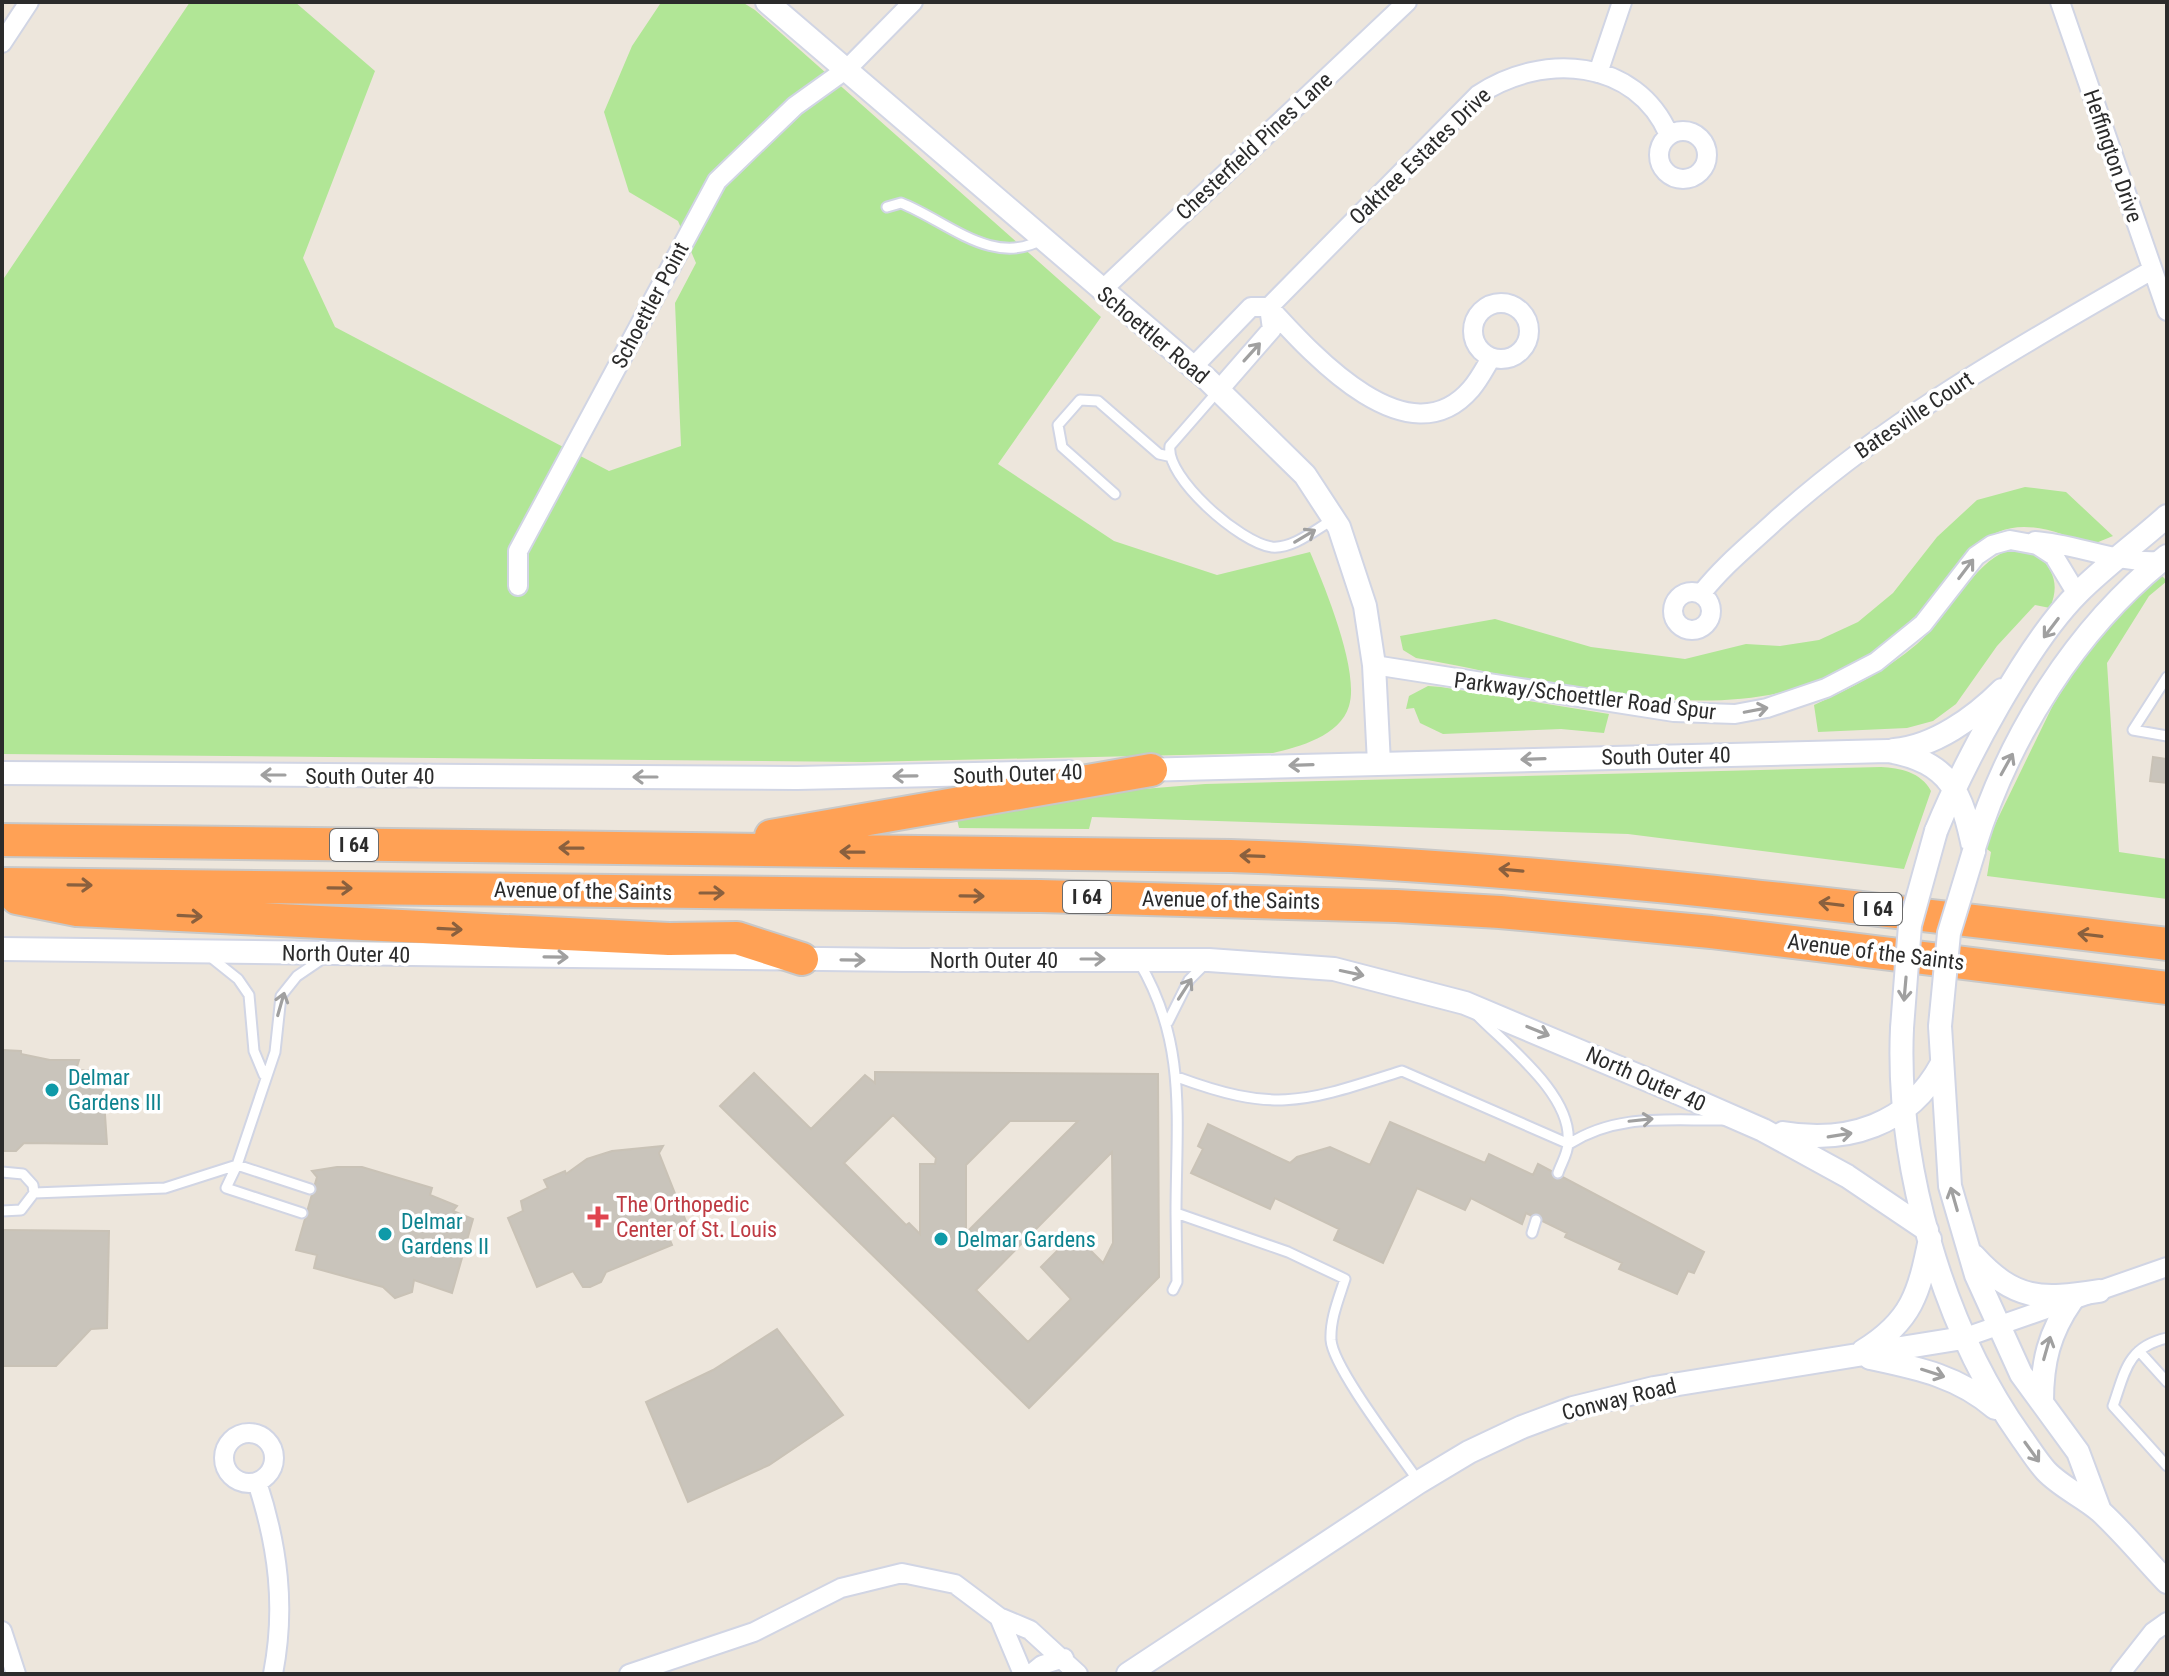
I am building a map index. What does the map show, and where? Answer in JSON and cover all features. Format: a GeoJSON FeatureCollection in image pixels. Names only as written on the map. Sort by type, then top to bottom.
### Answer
{"type":"FeatureCollection","features":[{"type":"Feature","properties":{"kind":"highway"},"geometry":{"type":"LineString","coordinates":[[705,849],[1151,770]]}},
{"type":"Feature","properties":{"kind":"highway","name":"Avenue of the Saints"},"geometry":{"type":"LineString","coordinates":[[2,840],[1231,856],[1408,863],[1589,877],[2167,944]]}},
{"type":"Feature","properties":{"kind":"highway","name":"Avenue of the Saints"},"geometry":{"type":"LineString","coordinates":[[2,884],[1040,896],[1396,906],[1697,931],[2167,988]]}},
{"type":"Feature","properties":{"kind":"highway"},"geometry":{"type":"LineString","coordinates":[[2,895],[77,910],[653,938],[737,938],[802,959]]}},
{"type":"Feature","properties":{"kind":"street"},"geometry":{"type":"LineString","coordinates":[[2,43],[29,2]]}},
{"type":"Feature","properties":{"kind":"street","name":"Schoettler Road"},"geometry":{"type":"LineString","coordinates":[[767,2],[848,68],[1101,291],[1193,367],[1305,475],[1334,519],[1352,558],[1365,606],[1374,665],[1379,763]]}},
{"type":"Feature","properties":{"kind":"street","name":"Schoettler Point"},"geometry":{"type":"LineString","coordinates":[[518,586],[518,551],[717,181],[795,106],[848,68],[913,2]]}},
{"type":"Feature","properties":{"kind":"street","name":"Chesterfield Pines Lane"},"geometry":{"type":"LineString","coordinates":[[1101,291],[1407,2]]}},
{"type":"Feature","properties":{"kind":"street"},"geometry":{"type":"LineString","coordinates":[[1598,73],[1622,2]]}},
{"type":"Feature","properties":{"kind":"street","name":"Heffington Drive"},"geometry":{"type":"LineString","coordinates":[[2060,2],[2167,311]]}},
{"type":"Feature","properties":{"kind":"street","name":"Oaktree Estates Drive"},"geometry":{"type":"LineString","coordinates":[[1193,367],[1251,307],[1269,307],[1478,95],[1509,76],[1564,68],[1598,73],[1633,87],[1645,96],[1660,113],[1669,135]]}},
{"type":"Feature","properties":{"kind":"street","name":"Batesville Court"},"geometry":{"type":"LineString","coordinates":[[1701,594],[1732,557],[1884,432],[1999,358],[2152,270]]}},
{"type":"Feature","properties":{"kind":"street"},"geometry":{"type":"LineString","coordinates":[[1269,307],[1359,393],[1400,411],[1420,412],[1455,402],[1471,390],[1491,358]]}},
{"type":"Feature","properties":{"kind":"street"},"geometry":{"type":"LineString","coordinates":[[1218,391],[1272,329],[1269,307]]}},
{"type":"Feature","properties":{"kind":"street"},"geometry":{"type":"LineString","coordinates":[[2167,516],[2077,594],[2025,666],[1955,785],[1936,831],[1910,925],[1900,1071],[1904,1111],[1929,1234],[1963,1338],[2010,1421],[2047,1472],[2100,1511],[2167,1582]]}},
{"type":"Feature","properties":{"kind":"street"},"geometry":{"type":"LineString","coordinates":[[2024,541],[2054,556],[2077,594]]}},
{"type":"Feature","properties":{"kind":"street","name":"Parkway/Schoettler Road Spur"},"geometry":{"type":"LineString","coordinates":[[1374,665],[1674,712],[1735,714],[1767,708],[1826,688],[1876,662],[1923,624],[1976,556],[2001,542],[2065,543],[2142,563],[2164,559]]}},
{"type":"Feature","properties":{"kind":"street"},"geometry":{"type":"LineString","coordinates":[[2100,1511],[2078,1452],[2021,1374],[1997,1326],[1968,1249],[1950,1186],[1940,1026],[1949,933],[1974,840],[2001,776],[2059,671],[2111,610],[2164,559]]}},
{"type":"Feature","properties":{"kind":"street"},"geometry":{"type":"LineString","coordinates":[[1888,751],[1944,733],[1982,711],[2025,666]]}},
{"type":"Feature","properties":{"kind":"street","name":"South Outer 40"},"geometry":{"type":"LineString","coordinates":[[2,773],[797,778],[1888,751],[1914,755],[1955,785]]}},
{"type":"Feature","properties":{"kind":"street"},"geometry":{"type":"LineString","coordinates":[[1955,785],[1974,840]]}},
{"type":"Feature","properties":{"kind":"street","name":"North Outer 40"},"geometry":{"type":"LineString","coordinates":[[2,949],[802,959],[1209,960],[1334,969],[1395,982],[1465,1003],[1538,1031],[1763,1130],[1847,1176],[1929,1234]]}},
{"type":"Feature","properties":{"kind":"street"},"geometry":{"type":"LineString","coordinates":[[1763,1130],[1812,1138],[1843,1136],[1876,1127],[1904,1111],[1941,1065]]}},
{"type":"Feature","properties":{"kind":"street"},"geometry":{"type":"LineString","coordinates":[[1857,1355],[1887,1336],[1912,1306],[1921,1284],[1929,1234]]}},
{"type":"Feature","properties":{"kind":"street"},"geometry":{"type":"LineString","coordinates":[[1968,1249],[1995,1279],[2018,1293],[2063,1297],[2099,1291]]}},
{"type":"Feature","properties":{"kind":"street","name":"Conway Road"},"geometry":{"type":"LineString","coordinates":[[1128,1674],[1469,1452],[1573,1408],[1654,1388],[1963,1338],[2167,1267]]}},
{"type":"Feature","properties":{"kind":"street"},"geometry":{"type":"LineString","coordinates":[[2042,1402],[2042,1367],[2048,1345],[2072,1300]]}},
{"type":"Feature","properties":{"kind":"street"},"geometry":{"type":"LineString","coordinates":[[1857,1355],[1936,1372],[1977,1392],[2010,1421]]}},
{"type":"Feature","properties":{"kind":"street"},"geometry":{"type":"LineString","coordinates":[[257,1482],[273,1536],[281,1595],[273,1674]]}},
{"type":"Feature","properties":{"kind":"street"},"geometry":{"type":"LineString","coordinates":[[629,1674],[754,1632],[841,1588],[902,1573],[955,1584],[999,1617],[1030,1630],[1078,1674]]}},
{"type":"Feature","properties":{"kind":"street"},"geometry":{"type":"LineString","coordinates":[[999,1617],[1023,1674]]}},
{"type":"Feature","properties":{"kind":"street"},"geometry":{"type":"LineString","coordinates":[[2120,1674],[2153,1632],[2167,1622]]}},
{"type":"Feature","properties":{"kind":"street"},"geometry":{"type":"LineString","coordinates":[[2,1631],[16,1674]]}},
{"type":"Feature","properties":{"kind":"street"},"geometry":{"type":"LineString","coordinates":[[1031,1674],[1042,1665],[1064,1658]]}},
{"type":"Feature","properties":{"kind":"lane"},"geometry":{"type":"LineString","coordinates":[[887,207],[901,203],[957,233],[1008,251],[1030,247],[1043,239]]}},
{"type":"Feature","properties":{"kind":"lane"},"geometry":{"type":"LineString","coordinates":[[1218,391],[1170,446],[1168,456],[1172,467],[1218,516],[1243,537],[1273,547],[1288,546],[1334,519]]}},
{"type":"Feature","properties":{"kind":"lane"},"geometry":{"type":"LineString","coordinates":[[1115,494],[1062,447],[1058,437],[1058,425],[1080,400],[1098,401],[1159,454],[1168,456]]}},
{"type":"Feature","properties":{"kind":"lane"},"geometry":{"type":"LineString","coordinates":[[2167,677],[2133,730],[2167,736]]}},
{"type":"Feature","properties":{"kind":"lane"},"geometry":{"type":"LineString","coordinates":[[204,952],[238,979],[249,995],[254,1051],[264,1075]]}},
{"type":"Feature","properties":{"kind":"lane"},"geometry":{"type":"LineString","coordinates":[[302,1213],[226,1188],[260,1099],[264,1075],[275,1052],[281,996],[297,976],[331,953]]}},
{"type":"Feature","properties":{"kind":"lane"},"geometry":{"type":"LineString","coordinates":[[1138,959],[1168,1022],[1177,1077],[1177,1282],[1173,1290]]}},
{"type":"Feature","properties":{"kind":"lane"},"geometry":{"type":"LineString","coordinates":[[1168,1022],[1189,980],[1209,960]]}},
{"type":"Feature","properties":{"kind":"lane"},"geometry":{"type":"LineString","coordinates":[[1465,1003],[1543,1080],[1566,1125],[1569,1144],[1558,1173]]}},
{"type":"Feature","properties":{"kind":"lane"},"geometry":{"type":"LineString","coordinates":[[1177,1077],[1250,1100],[1283,1102],[1319,1098],[1402,1071],[1569,1144]]}},
{"type":"Feature","properties":{"kind":"lane"},"geometry":{"type":"LineString","coordinates":[[1569,1144],[1590,1130],[1627,1122],[1736,1119]]}},
{"type":"Feature","properties":{"kind":"lane"},"geometry":{"type":"LineString","coordinates":[[34,1193],[165,1188],[237,1165],[310,1189]]}},
{"type":"Feature","properties":{"kind":"lane"},"geometry":{"type":"LineString","coordinates":[[2,1172],[23,1174],[33,1185],[34,1193],[32,1200],[21,1210],[2,1211]]}},
{"type":"Feature","properties":{"kind":"lane"},"geometry":{"type":"LineString","coordinates":[[1176,1213],[1288,1252],[1345,1279],[1333,1321],[1331,1343],[1340,1365],[1419,1482]]}},
{"type":"Feature","properties":{"kind":"lane"},"geometry":{"type":"LineString","coordinates":[[1532,1233],[1536,1220]]}},
{"type":"Feature","properties":{"kind":"lane"},"geometry":{"type":"LineString","coordinates":[[2167,1338],[2148,1343],[2129,1360],[2113,1406],[2167,1466]]}},
{"type":"Feature","properties":{"kind":"lane"},"geometry":{"type":"LineString","coordinates":[[2139,1351],[2167,1382]]}},
{"type":"Feature","properties":{"kind":"green space"},"geometry":{"type":"Polygon","coordinates":[[[190,2],[295,2],[375,71],[303,258],[335,327],[609,471],[681,446],[675,303],[696,263],[678,221],[629,192],[604,112],[632,46],[660,4],[742,2],[755,10],[1101,317],[998,464],[1114,541],[1217,575],[1310,552],[1331,606],[1350,672],[1349,706],[1344,716],[1337,725],[1317,738],[1273,753],[864,762],[2,754],[2,281],[190,2]]]}},
{"type":"Feature","properties":{"kind":"green space"},"geometry":{"type":"Polygon","coordinates":[[[2025,487],[2066,492],[2113,536],[2091,545],[2033,528],[2010,528],[1998,532],[1976,546],[1926,605],[1878,648],[1823,679],[1777,693],[1727,700],[1675,700],[1621,695],[1416,658],[1403,650],[1400,636],[1495,619],[1591,647],[1685,659],[1746,644],[1780,646],[1819,640],[1858,622],[1893,593],[1937,537],[1977,500],[2025,487]]]}},
{"type":"Feature","properties":{"kind":"green space"},"geometry":{"type":"Polygon","coordinates":[[[2007,551],[2038,554],[2054,580],[2053,600],[2050,608],[2035,605],[1997,646],[1956,704],[1933,721],[1907,728],[1818,732],[1814,705],[1868,678],[1905,654],[1928,634],[1983,567],[2007,551]]]}},
{"type":"Feature","properties":{"kind":"green space"},"geometry":{"type":"Polygon","coordinates":[[[2161,575],[2167,581],[2149,596],[2107,663],[2119,852],[2167,859],[2167,899],[1987,876],[1991,852],[1984,847],[2053,705],[2093,642],[2161,575]]]}},
{"type":"Feature","properties":{"kind":"green space"},"geometry":{"type":"Polygon","coordinates":[[[1428,686],[1609,714],[1604,733],[1561,729],[1443,734],[1420,723],[1414,708],[1406,709],[1409,696],[1428,686]]]}},
{"type":"Feature","properties":{"kind":"green space"},"geometry":{"type":"Polygon","coordinates":[[[1881,767],[1916,775],[1931,791],[1904,869],[1628,834],[1092,817],[1089,829],[959,828],[956,815],[1118,791],[1205,784],[1881,767]]]}},
{"type":"Feature","properties":{"kind":"building"},"geometry":{"type":"Polygon","coordinates":[[[2153,757],[2167,759],[2167,783],[2150,781],[2153,757]]]}},
{"type":"Feature","properties":{"kind":"building","name":"Delmar Gardens III"},"geometry":{"type":"Polygon","coordinates":[[[2,1050],[21,1051],[21,1054],[50,1060],[79,1060],[76,1070],[102,1071],[107,1144],[24,1143],[16,1151],[2,1151],[2,1050]]]}},
{"type":"Feature","properties":{"kind":"building","name":"Delmar Gardens"},"geometry":{"type":"Polygon","coordinates":[[[875,1072],[1158,1074],[1159,1277],[1029,1408],[720,1106],[754,1073],[811,1129],[865,1075],[875,1083],[875,1072]],[[893,1115],[844,1163],[906,1225],[909,1223],[920,1234],[920,1164],[935,1164],[936,1158],[893,1115]],[[1010,1121],[966,1165],[966,1233],[1078,1121],[1010,1121]],[[1112,1152],[976,1290],[1028,1342],[1071,1299],[1041,1267],[1074,1234],[1103,1263],[1113,1243],[1112,1152]]]}},
{"type":"Feature","properties":{"kind":"building"},"geometry":{"type":"Polygon","coordinates":[[[1390,1122],[1485,1163],[1489,1154],[1533,1175],[1538,1164],[1704,1252],[1694,1273],[1688,1271],[1677,1294],[1619,1269],[1622,1263],[1565,1237],[1567,1233],[1526,1213],[1522,1224],[1471,1198],[1465,1210],[1417,1188],[1383,1263],[1334,1240],[1339,1229],[1275,1198],[1270,1209],[1191,1173],[1203,1149],[1198,1146],[1208,1124],[1290,1163],[1297,1157],[1330,1147],[1370,1165],[1390,1122]]]}},
{"type":"Feature","properties":{"kind":"building"},"geometry":{"type":"Polygon","coordinates":[[[663,1146],[659,1153],[687,1224],[667,1233],[672,1245],[606,1272],[601,1282],[590,1287],[583,1287],[573,1271],[537,1287],[508,1218],[523,1211],[521,1201],[548,1188],[544,1180],[565,1171],[566,1174],[587,1159],[612,1151],[663,1146]]]}},
{"type":"Feature","properties":{"kind":"building","name":"Delmar Gardens II"},"geometry":{"type":"Polygon","coordinates":[[[362,1167],[432,1188],[430,1195],[457,1206],[453,1211],[473,1219],[452,1293],[414,1280],[412,1292],[395,1298],[383,1287],[314,1268],[317,1255],[296,1250],[317,1177],[312,1171],[362,1167]]]}},
{"type":"Feature","properties":{"kind":"building"},"geometry":{"type":"Polygon","coordinates":[[[2,1230],[109,1231],[107,1328],[91,1329],[56,1366],[2,1366],[2,1230]]]}},
{"type":"Feature","properties":{"kind":"building"},"geometry":{"type":"Polygon","coordinates":[[[777,1329],[843,1415],[769,1465],[688,1502],[646,1402],[713,1370],[777,1329]]]}},
{"type":"Feature","properties":{"kind":"place","name":"Delmar Gardens III"},"geometry":{"type":"Point","coordinates":[52,1090]}},
{"type":"Feature","properties":{"kind":"place","name":"The Orthopedic Center of St. Louis"},"geometry":{"type":"Point","coordinates":[598,1217]}},
{"type":"Feature","properties":{"kind":"place","name":"Delmar Gardens II"},"geometry":{"type":"Point","coordinates":[385,1234]}},
{"type":"Feature","properties":{"kind":"place","name":"Delmar Gardens"},"geometry":{"type":"Point","coordinates":[941,1239]}}]}
